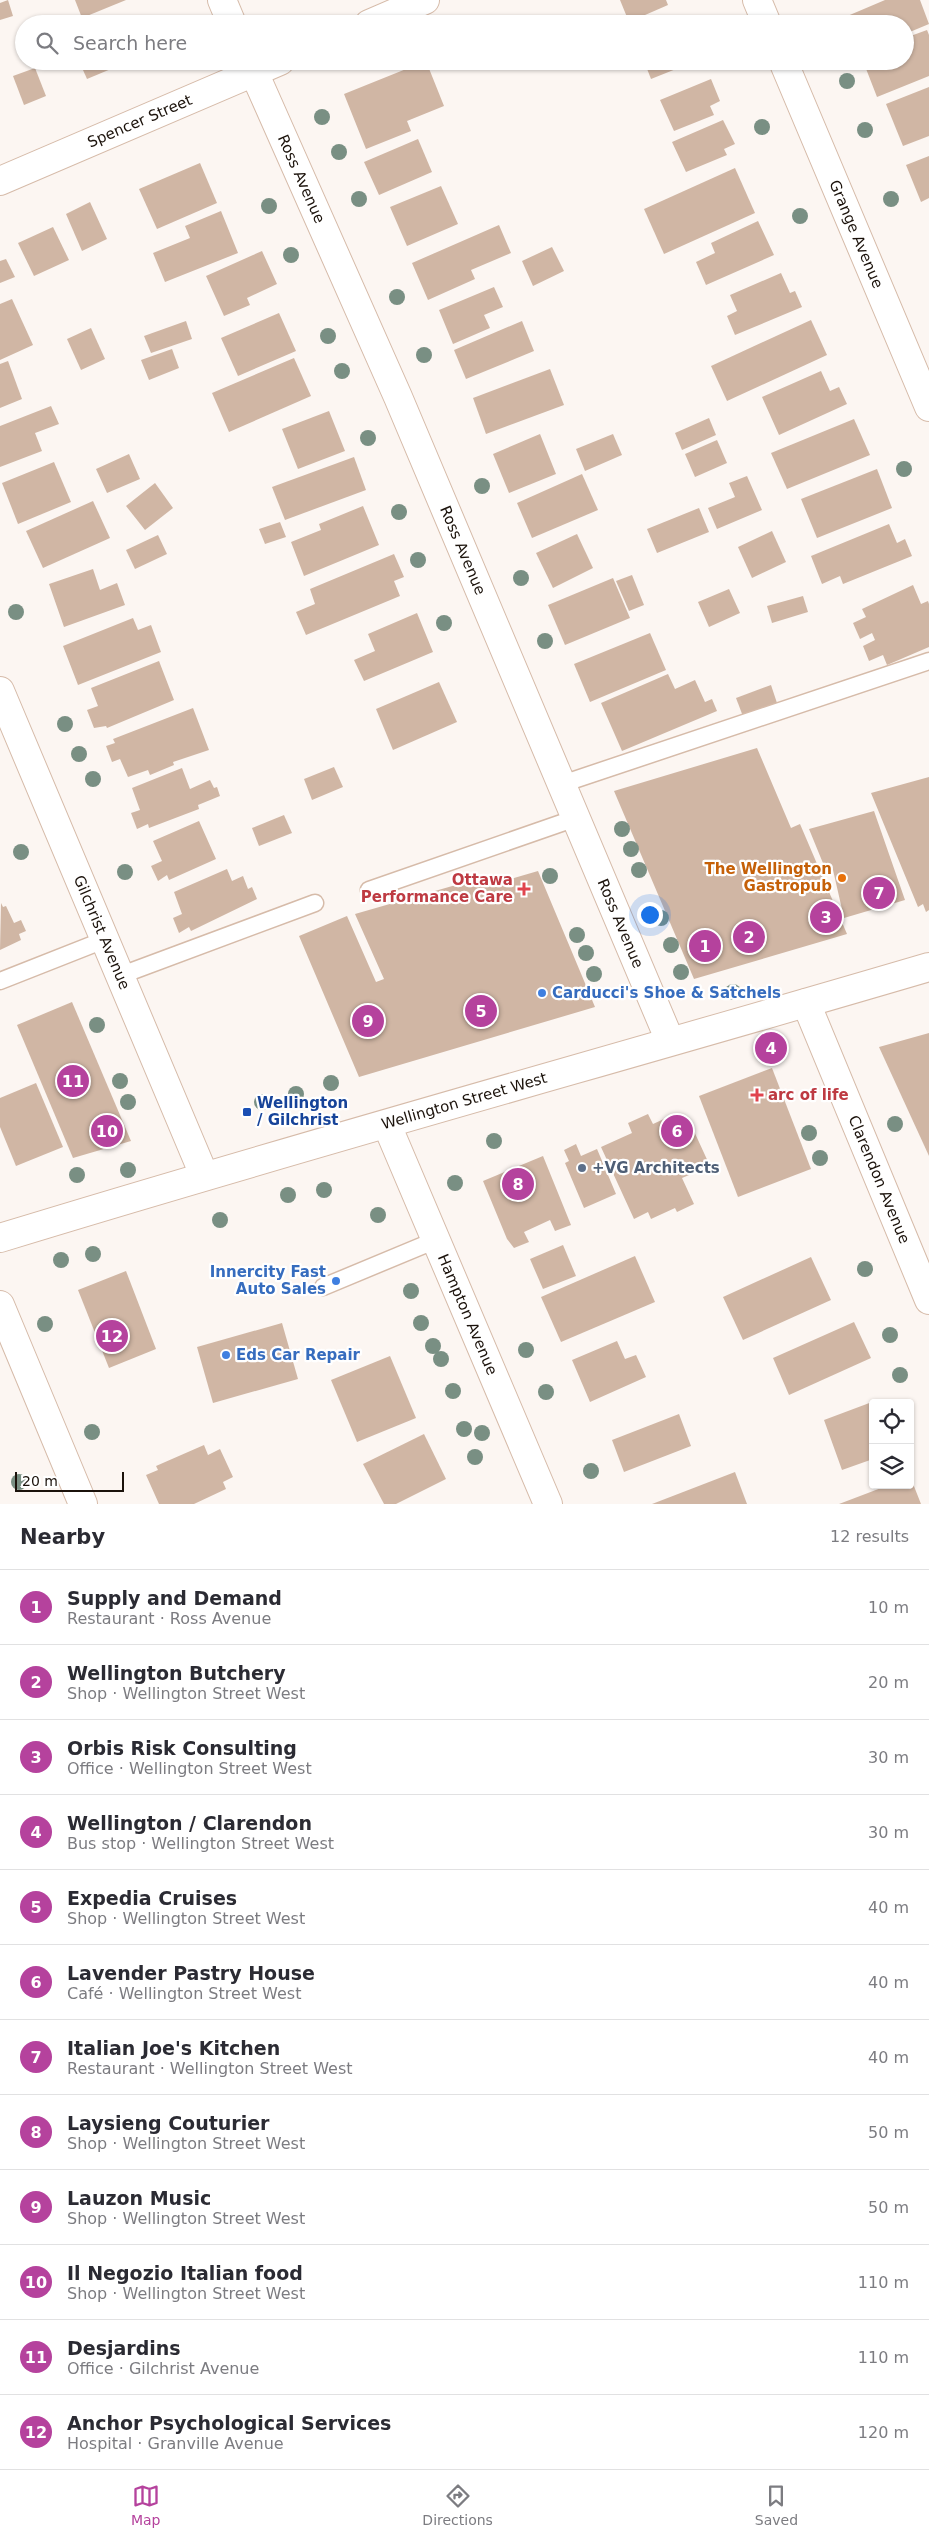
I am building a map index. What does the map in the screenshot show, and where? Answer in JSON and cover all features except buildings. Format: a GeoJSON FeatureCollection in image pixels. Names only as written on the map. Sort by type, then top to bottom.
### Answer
{"type":"FeatureCollection","features":[{"type":"Feature","properties":{"kind":"street"},"geometry":{"type":"LineString","coordinates":[[222,0],[228,15]]}},
{"type":"Feature","properties":{"kind":"street"},"geometry":{"type":"LineString","coordinates":[[390,15],[425,0]]}},
{"type":"Feature","properties":{"kind":"street"},"geometry":{"type":"LineString","coordinates":[[757,0],[763,15]]}},
{"type":"Feature","properties":{"kind":"street","name":"Spencer Street"},"geometry":{"type":"LineString","coordinates":[[0,181],[244,70]]}},
{"type":"Feature","properties":{"kind":"street","name":"Ross Avenue"},"geometry":{"type":"LineString","coordinates":[[252,70],[398,396],[670,1040]]}},
{"type":"Feature","properties":{"kind":"street","name":"Grange Avenue"},"geometry":{"type":"LineString","coordinates":[[787,70],[929,407]]}},
{"type":"Feature","properties":{"kind":"street","name":"Gilchrist Avenue"},"geometry":{"type":"LineString","coordinates":[[0,691],[204,1175]]}},
{"type":"Feature","properties":{"kind":"street","name":"Wellington Street West"},"geometry":{"type":"LineString","coordinates":[[0,1238],[204,1175],[387,1125],[670,1040],[806,1004],[929,967]]}},
{"type":"Feature","properties":{"kind":"street","name":"Clarendon Avenue"},"geometry":{"type":"LineString","coordinates":[[806,1004],[929,1300]]}},
{"type":"Feature","properties":{"kind":"street","name":"Hampton Avenue"},"geometry":{"type":"LineString","coordinates":[[387,1125],[548,1504]]}},
{"type":"Feature","properties":{"kind":"street"},"geometry":{"type":"LineString","coordinates":[[0,1305],[83,1504]]}},
{"type":"Feature","properties":{"kind":"lane"},"geometry":{"type":"LineString","coordinates":[[562,784],[929,661]]}},
{"type":"Feature","properties":{"kind":"lane"},"geometry":{"type":"LineString","coordinates":[[369,890],[576,818]]}},
{"type":"Feature","properties":{"kind":"lane"},"geometry":{"type":"LineString","coordinates":[[120,976],[315,903]]}},
{"type":"Feature","properties":{"kind":"lane"},"geometry":{"type":"LineString","coordinates":[[0,981],[104,940]]}},
{"type":"Feature","properties":{"kind":"lane"},"geometry":{"type":"LineString","coordinates":[[323,1286],[436,1240]]}},
{"type":"Feature","properties":{"kind":"place","name":"The Wellington Gastropub"},"geometry":{"type":"Point","coordinates":[842,878]}},
{"type":"Feature","properties":{"kind":"place","name":"Ottawa Performance Care"},"geometry":{"type":"Point","coordinates":[524,889]}},
{"type":"Feature","properties":{"kind":"place","name":"Italian Joe's Kitchen"},"geometry":{"type":"Point","coordinates":[879,893]}},
{"type":"Feature","properties":{"kind":"place","name":"Orbis Risk Consulting"},"geometry":{"type":"Point","coordinates":[826,917]}},
{"type":"Feature","properties":{"kind":"place","name":"Wellington Butchery"},"geometry":{"type":"Point","coordinates":[749,937]}},
{"type":"Feature","properties":{"kind":"place","name":"Supply and Demand"},"geometry":{"type":"Point","coordinates":[705,946]}},
{"type":"Feature","properties":{"kind":"place","name":"Carducci's Shoe & Satchels"},"geometry":{"type":"Point","coordinates":[542,993]}},
{"type":"Feature","properties":{"kind":"place","name":"Expedia Cruises"},"geometry":{"type":"Point","coordinates":[481,1011]}},
{"type":"Feature","properties":{"kind":"place","name":"Lauzon Music"},"geometry":{"type":"Point","coordinates":[368,1021]}},
{"type":"Feature","properties":{"kind":"place","name":"Wellington / Clarendon"},"geometry":{"type":"Point","coordinates":[771,1048]}},
{"type":"Feature","properties":{"kind":"place","name":"Desjardins"},"geometry":{"type":"Point","coordinates":[73,1081]}},
{"type":"Feature","properties":{"kind":"place","name":"arc of life"},"geometry":{"type":"Point","coordinates":[757,1095]}},
{"type":"Feature","properties":{"kind":"place","name":"Wellington / Gilchrist"},"geometry":{"type":"Point","coordinates":[247,1112]}},
{"type":"Feature","properties":{"kind":"place","name":"Il Negozio Italian food"},"geometry":{"type":"Point","coordinates":[107,1131]}},
{"type":"Feature","properties":{"kind":"place","name":"Lavender Pastry House"},"geometry":{"type":"Point","coordinates":[677,1131]}},
{"type":"Feature","properties":{"kind":"place","name":"+VG Architects"},"geometry":{"type":"Point","coordinates":[582,1168]}},
{"type":"Feature","properties":{"kind":"place","name":"Laysieng Couturier"},"geometry":{"type":"Point","coordinates":[518,1184]}},
{"type":"Feature","properties":{"kind":"place","name":"Innercity Fast Auto Sales"},"geometry":{"type":"Point","coordinates":[336,1281]}},
{"type":"Feature","properties":{"kind":"place","name":"Anchor Psychological Services"},"geometry":{"type":"Point","coordinates":[112,1336]}},
{"type":"Feature","properties":{"kind":"place","name":"Eds Car Repair"},"geometry":{"type":"Point","coordinates":[226,1355]}}]}
